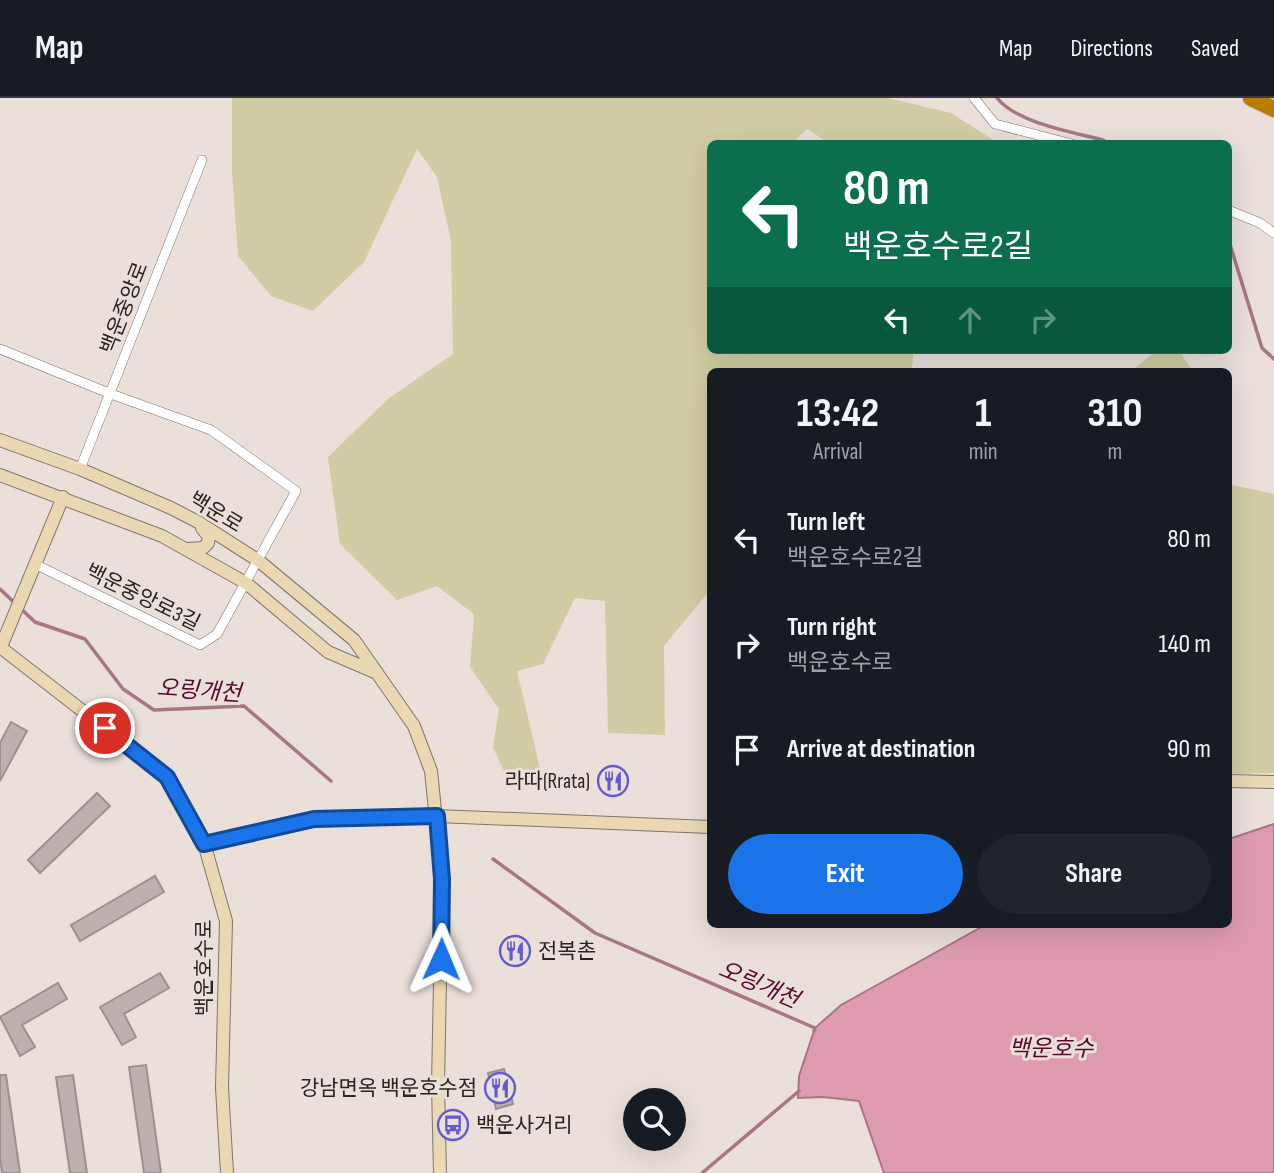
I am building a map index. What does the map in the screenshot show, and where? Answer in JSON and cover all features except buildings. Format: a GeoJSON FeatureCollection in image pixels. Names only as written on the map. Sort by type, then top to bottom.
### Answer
{"type":"FeatureCollection","features":[{"type":"Feature","properties":{"kind":"highway"},"geometry":{"type":"LineString","coordinates":[[1251,98],[1274,109]]}},
{"type":"Feature","properties":{"kind":"main road","name":"백운로"},"geometry":{"type":"LineString","coordinates":[[0,440],[80,469],[198,522],[259,561],[354,640],[414,726],[431,771],[442,879],[438,1085],[440,1173]]}},
{"type":"Feature","properties":{"kind":"main road"},"geometry":{"type":"LineString","coordinates":[[0,475],[162,536],[246,583],[328,652],[377,673]]}},
{"type":"Feature","properties":{"kind":"main road"},"geometry":{"type":"LineString","coordinates":[[0,648],[37,565],[63,497]]}},
{"type":"Feature","properties":{"kind":"main road"},"geometry":{"type":"LineString","coordinates":[[186,550],[203,548],[208,543],[209,537],[198,522]]}},
{"type":"Feature","properties":{"kind":"main road","name":"백운호수로"},"geometry":{"type":"LineString","coordinates":[[0,648],[167,777],[204,844],[226,921],[222,1088],[227,1173]]}},
{"type":"Feature","properties":{"kind":"main road"},"geometry":{"type":"LineString","coordinates":[[1232,781],[1274,782]]}},
{"type":"Feature","properties":{"kind":"main road"},"geometry":{"type":"LineString","coordinates":[[204,844],[314,819],[437,816],[707,827]]}},
{"type":"Feature","properties":{"kind":"street"},"geometry":{"type":"LineString","coordinates":[[974,98],[996,124],[1057,140]]}},
{"type":"Feature","properties":{"kind":"street","name":"백운중앙로"},"geometry":{"type":"LineString","coordinates":[[80,469],[202,160]]}},
{"type":"Feature","properties":{"kind":"street"},"geometry":{"type":"LineString","coordinates":[[1232,212],[1260,223],[1274,233]]}},
{"type":"Feature","properties":{"kind":"street"},"geometry":{"type":"LineString","coordinates":[[0,349],[111,394],[211,430],[296,491],[246,583]]}},
{"type":"Feature","properties":{"kind":"street","name":"백운중앙로3길"},"geometry":{"type":"LineString","coordinates":[[37,565],[200,645],[217,634],[246,583]]}},
{"type":"Feature","properties":{"kind":"shaded area"},"geometry":{"type":"Polygon","coordinates":[[[232,98],[888,98],[951,113],[993,140],[824,140],[807,129],[795,140],[707,140],[707,354],[914,354],[912,368],[707,368],[707,595],[664,646],[665,735],[608,733],[605,601],[575,598],[543,664],[517,671],[543,781],[512,787],[493,748],[499,709],[470,667],[474,614],[437,586],[397,600],[340,544],[328,457],[388,399],[453,354],[451,241],[437,177],[417,149],[364,262],[313,311],[271,296],[238,256],[232,172],[232,98]]]}},
{"type":"Feature","properties":{"kind":"shaded area"},"geometry":{"type":"Polygon","coordinates":[[[1152,354],[1181,354],[1190,368],[1136,368],[1152,354]]]}},
{"type":"Feature","properties":{"kind":"shaded area"},"geometry":{"type":"Polygon","coordinates":[[[1232,485],[1274,494],[1274,773],[1232,774],[1232,485]]]}},
{"type":"Feature","properties":{"kind":"water","name":"백운호수"},"geometry":{"type":"Polygon","coordinates":[[[1274,824],[1274,1173],[884,1173],[859,1101],[823,1097],[798,1098],[799,1076],[815,1028],[841,1005],[980,928],[1232,928],[1232,838],[1274,824]]]}},
{"type":"Feature","properties":{"kind":"waterway"},"geometry":{"type":"LineString","coordinates":[[997,98],[1006,107],[1031,120],[1103,140]]}},
{"type":"Feature","properties":{"kind":"waterway"},"geometry":{"type":"LineString","coordinates":[[1232,251],[1262,348],[1274,359]]}},
{"type":"Feature","properties":{"kind":"waterway","name":"오링개천"},"geometry":{"type":"LineString","coordinates":[[0,589],[35,622],[85,639],[123,689],[154,710],[244,706],[331,781]]}},
{"type":"Feature","properties":{"kind":"waterway","name":"오링개천"},"geometry":{"type":"LineString","coordinates":[[493,859],[595,933],[815,1028],[814,1031]]}},
{"type":"Feature","properties":{"kind":"waterway"},"geometry":{"type":"LineString","coordinates":[[702,1173],[799,1091]]}},
{"type":"Feature","properties":{"kind":"place","name":"라따(Rrata)"},"geometry":{"type":"Point","coordinates":[613,781]}},
{"type":"Feature","properties":{"kind":"place","name":"전복촌"},"geometry":{"type":"Point","coordinates":[515,951]}},
{"type":"Feature","properties":{"kind":"place","name":"강남면옥 백운호수점"},"geometry":{"type":"Point","coordinates":[500,1088]}},
{"type":"Feature","properties":{"kind":"place","name":"백운사거리"},"geometry":{"type":"Point","coordinates":[453,1125]}},
{"type":"Feature","properties":{"kind":"route"},"geometry":{"type":"LineString","coordinates":[[105,728],[167,777],[204,844],[314,819],[437,816],[442,879],[441,959]]}}]}
